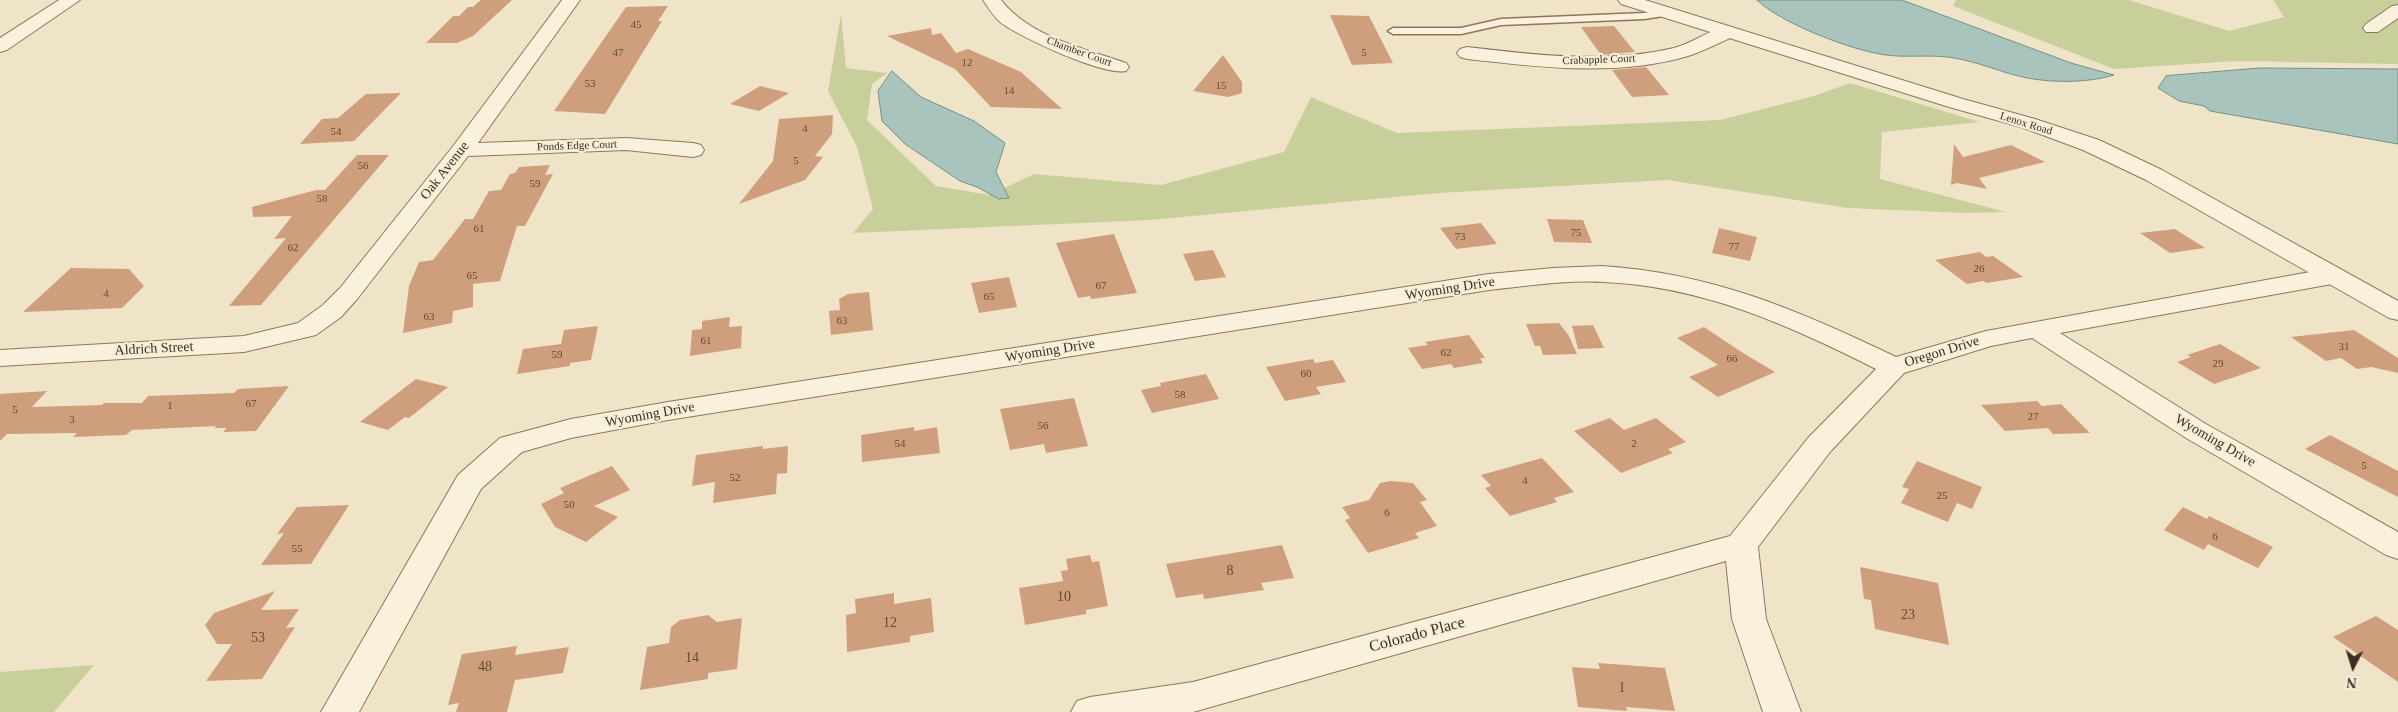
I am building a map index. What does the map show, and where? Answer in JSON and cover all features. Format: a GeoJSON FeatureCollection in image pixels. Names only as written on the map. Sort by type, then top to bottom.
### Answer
{"type":"FeatureCollection","features":[{"type":"Feature","properties":{"kind":"street"},"geometry":{"type":"LineString","coordinates":[[5,40],[71,0]]}},
{"type":"Feature","properties":{"kind":"street","name":"Oak Avenue"},"geometry":{"type":"LineString","coordinates":[[306,329],[332,311],[349,293],[462,150],[570,0]]}},
{"type":"Feature","properties":{"kind":"street","name":"Chamber Court"},"geometry":{"type":"LineString","coordinates":[[992,0],[1005,17],[1043,40],[1119,67]]}},
{"type":"Feature","properties":{"kind":"street","name":"Lenox Road"},"geometry":{"type":"LineString","coordinates":[[1631,1],[2028,123],[2091,145],[2154,175],[2398,312]]}},
{"type":"Feature","properties":{"kind":"street"},"geometry":{"type":"LineString","coordinates":[[2372,28],[2398,10]]}},
{"type":"Feature","properties":{"kind":"street","name":"Crabapple Court"},"geometry":{"type":"LineString","coordinates":[[1467,52],[1514,59],[1568,62],[1618,60],[1659,56],[1682,51],[1727,32]]}},
{"type":"Feature","properties":{"kind":"street","name":"Ponds Edge Court"},"geometry":{"type":"LineString","coordinates":[[462,150],[626,144],[693,150]]}},
{"type":"Feature","properties":{"kind":"street","name":"Wyoming Drive"},"geometry":{"type":"LineString","coordinates":[[340,712],[469,482],[511,445],[571,429],[668,411],[1469,286],[1554,275],[1617,275],[1681,285],[1751,302],[1823,332],[1894,367]]}},
{"type":"Feature","properties":{"kind":"street","name":"Oregon Drive"},"geometry":{"type":"LineString","coordinates":[[1741,545],[1819,445],[1894,367],[1986,339],[2332,276]]}},
{"type":"Feature","properties":{"kind":"street","name":"Aldrich Street"},"geometry":{"type":"LineString","coordinates":[[0,358],[244,344],[306,329]]}},
{"type":"Feature","properties":{"kind":"street","name":"Wyoming Drive"},"geometry":{"type":"LineString","coordinates":[[2036,329],[2196,431],[2398,547]]}},
{"type":"Feature","properties":{"kind":"street"},"geometry":{"type":"LineString","coordinates":[[1741,545],[1749,619],[1782,712]]}},
{"type":"Feature","properties":{"kind":"street","name":"Colorado Place"},"geometry":{"type":"LineString","coordinates":[[1090,712],[1193,697],[1741,545]]}},
{"type":"Feature","properties":{"kind":"lane"},"geometry":{"type":"LineString","coordinates":[[1526,20],[1535,13],[1614,10],[1631,1]]}},
{"type":"Feature","properties":{"kind":"lane"},"geometry":{"type":"LineString","coordinates":[[1584,12],[1600,18]]}},
{"type":"Feature","properties":{"kind":"lane"},"geometry":{"type":"LineString","coordinates":[[1393,32],[1461,31],[1501,22],[1666,13]]}},
{"type":"Feature","properties":{"kind":"green space"},"geometry":{"type":"Polygon","coordinates":[[[1956,0],[2129,0],[2229,31],[2284,17],[2273,0],[2398,0],[2398,64],[2237,61],[2114,69],[1953,6],[1956,0]]]}},
{"type":"Feature","properties":{"kind":"green space"},"geometry":{"type":"Polygon","coordinates":[[[841,14],[846,68],[887,73],[872,84],[867,120],[936,186],[989,195],[1034,174],[1161,185],[1284,152],[1311,97],[1397,133],[1720,120],[1814,96],[1850,83],[1980,122],[1882,132],[1880,179],[2006,212],[1966,213],[1848,208],[1667,180],[1439,193],[1150,220],[853,233],[873,209],[857,147],[828,91],[841,14]]]}},
{"type":"Feature","properties":{"kind":"green space"},"geometry":{"type":"Polygon","coordinates":[[[94,665],[54,712],[0,712],[0,672],[94,665]]]}},
{"type":"Feature","properties":{"kind":"water"},"geometry":{"type":"Polygon","coordinates":[[[1757,0],[1902,0],[2071,63],[2114,75],[2082,81],[2049,81],[2018,76],[1954,58],[1886,55],[1855,48],[1818,35],[1782,18],[1757,0]]]}},
{"type":"Feature","properties":{"kind":"water"},"geometry":{"type":"Polygon","coordinates":[[[2260,68],[2398,69],[2398,144],[2210,111],[2204,106],[2179,101],[2158,88],[2166,76],[2260,68]]]}},
{"type":"Feature","properties":{"kind":"water"},"geometry":{"type":"Polygon","coordinates":[[[892,71],[921,97],[974,121],[1005,143],[996,172],[1009,198],[999,199],[977,187],[960,181],[905,144],[882,121],[878,91],[892,71]]]}},
{"type":"Feature","properties":{"kind":"building"},"geometry":{"type":"Polygon","coordinates":[[[481,0],[512,0],[473,36],[457,43],[426,43],[453,16],[459,16],[468,7],[473,7],[481,0]]]}},
{"type":"Feature","properties":{"kind":"building"},"geometry":{"type":"Polygon","coordinates":[[[668,6],[658,21],[662,21],[605,114],[554,111],[626,7],[668,6]]]}},
{"type":"Feature","properties":{"kind":"building"},"geometry":{"type":"Polygon","coordinates":[[[1330,15],[1369,16],[1393,63],[1352,65],[1330,15]]]}},
{"type":"Feature","properties":{"kind":"building"},"geometry":{"type":"Polygon","coordinates":[[[1614,26],[1635,52],[1601,55],[1581,27],[1614,26]]]}},
{"type":"Feature","properties":{"kind":"building"},"geometry":{"type":"Polygon","coordinates":[[[931,28],[932,35],[941,33],[956,53],[968,49],[1021,72],[1062,109],[991,107],[955,69],[887,36],[931,28]]]}},
{"type":"Feature","properties":{"kind":"building"},"geometry":{"type":"Polygon","coordinates":[[[1223,55],[1242,82],[1242,93],[1228,97],[1193,91],[1223,55]]]}},
{"type":"Feature","properties":{"kind":"building"},"geometry":{"type":"Polygon","coordinates":[[[1646,67],[1669,95],[1632,97],[1612,70],[1646,67]]]}},
{"type":"Feature","properties":{"kind":"building"},"geometry":{"type":"Polygon","coordinates":[[[760,86],[789,93],[759,111],[730,104],[760,86]]]}},
{"type":"Feature","properties":{"kind":"building"},"geometry":{"type":"Polygon","coordinates":[[[401,93],[354,141],[300,144],[322,119],[338,118],[366,94],[401,93]]]}},
{"type":"Feature","properties":{"kind":"building"},"geometry":{"type":"Polygon","coordinates":[[[833,115],[832,134],[815,156],[823,157],[805,180],[739,204],[773,161],[779,119],[833,115]]]}},
{"type":"Feature","properties":{"kind":"building"},"geometry":{"type":"Polygon","coordinates":[[[1954,144],[1963,157],[2011,145],[2045,162],[1979,178],[1987,189],[1957,183],[1951,185],[1954,144]]]}},
{"type":"Feature","properties":{"kind":"building"},"geometry":{"type":"Polygon","coordinates":[[[357,155],[389,155],[261,305],[229,306],[286,238],[274,239],[292,216],[253,217],[252,207],[316,190],[325,190],[357,155]]]}},
{"type":"Feature","properties":{"kind":"building"},"geometry":{"type":"Polygon","coordinates":[[[550,165],[545,175],[553,174],[525,226],[517,226],[500,281],[473,284],[473,307],[453,311],[452,323],[403,333],[409,286],[419,262],[433,260],[465,219],[473,219],[489,191],[501,190],[510,174],[515,173],[519,167],[550,165]]]}},
{"type":"Feature","properties":{"kind":"building"},"geometry":{"type":"Polygon","coordinates":[[[1547,219],[1583,220],[1592,243],[1554,242],[1547,219]]]}},
{"type":"Feature","properties":{"kind":"building"},"geometry":{"type":"Polygon","coordinates":[[[1481,223],[1497,244],[1456,249],[1440,228],[1481,223]]]}},
{"type":"Feature","properties":{"kind":"building"},"geometry":{"type":"Polygon","coordinates":[[[1719,228],[1757,237],[1750,261],[1712,253],[1719,228]]]}},
{"type":"Feature","properties":{"kind":"building"},"geometry":{"type":"Polygon","coordinates":[[[2175,229],[2205,248],[2170,253],[2140,233],[2175,229]]]}},
{"type":"Feature","properties":{"kind":"building"},"geometry":{"type":"Polygon","coordinates":[[[1114,234],[1137,293],[1091,299],[1090,296],[1078,298],[1056,243],[1114,234]]]}},
{"type":"Feature","properties":{"kind":"building"},"geometry":{"type":"Polygon","coordinates":[[[1213,250],[1226,277],[1195,281],[1183,254],[1213,250]]]}},
{"type":"Feature","properties":{"kind":"building"},"geometry":{"type":"Polygon","coordinates":[[[1980,252],[1986,257],[1993,256],[2023,277],[1967,284],[1935,260],[1980,252]]]}},
{"type":"Feature","properties":{"kind":"building"},"geometry":{"type":"Polygon","coordinates":[[[71,268],[129,269],[144,286],[122,308],[23,312],[71,268]]]}},
{"type":"Feature","properties":{"kind":"building"},"geometry":{"type":"Polygon","coordinates":[[[1009,277],[1017,307],[979,313],[971,283],[1009,277]]]}},
{"type":"Feature","properties":{"kind":"building"},"geometry":{"type":"Polygon","coordinates":[[[869,292],[873,330],[831,335],[829,311],[840,310],[839,299],[848,294],[869,292]]]}},
{"type":"Feature","properties":{"kind":"building"},"geometry":{"type":"Polygon","coordinates":[[[730,317],[729,327],[742,326],[741,348],[690,356],[692,330],[702,329],[702,321],[730,317]]]}},
{"type":"Feature","properties":{"kind":"building"},"geometry":{"type":"Polygon","coordinates":[[[1559,323],[1569,336],[1577,354],[1543,355],[1540,346],[1535,346],[1526,324],[1559,323]]]}},
{"type":"Feature","properties":{"kind":"building"},"geometry":{"type":"Polygon","coordinates":[[[1593,325],[1604,348],[1578,349],[1572,326],[1593,325]]]}},
{"type":"Feature","properties":{"kind":"building"},"geometry":{"type":"Polygon","coordinates":[[[598,326],[591,360],[570,363],[570,366],[517,374],[523,349],[561,344],[564,330],[598,326]]]}},
{"type":"Feature","properties":{"kind":"building"},"geometry":{"type":"Polygon","coordinates":[[[1704,327],[1775,372],[1718,397],[1689,377],[1718,365],[1677,338],[1704,327]]]}},
{"type":"Feature","properties":{"kind":"building"},"geometry":{"type":"Polygon","coordinates":[[[2354,330],[2398,358],[2398,373],[2371,367],[2357,369],[2341,358],[2326,361],[2291,337],[2354,330]]]}},
{"type":"Feature","properties":{"kind":"building"},"geometry":{"type":"Polygon","coordinates":[[[1469,335],[1485,358],[1480,358],[1483,363],[1454,368],[1451,364],[1422,369],[1408,348],[1428,345],[1425,342],[1469,335]]]}},
{"type":"Feature","properties":{"kind":"building"},"geometry":{"type":"Polygon","coordinates":[[[2220,344],[2261,368],[2214,384],[2177,362],[2191,357],[2187,355],[2220,344]]]}},
{"type":"Feature","properties":{"kind":"building"},"geometry":{"type":"Polygon","coordinates":[[[1313,359],[1315,363],[1333,360],[1346,382],[1316,387],[1321,394],[1285,401],[1266,367],[1313,359]]]}},
{"type":"Feature","properties":{"kind":"building"},"geometry":{"type":"Polygon","coordinates":[[[1206,374],[1219,399],[1152,413],[1141,390],[1161,386],[1160,383],[1206,374]]]}},
{"type":"Feature","properties":{"kind":"building"},"geometry":{"type":"Polygon","coordinates":[[[416,379],[448,387],[409,418],[405,417],[388,430],[360,422],[416,379]]]}},
{"type":"Feature","properties":{"kind":"building"},"geometry":{"type":"Polygon","coordinates":[[[289,386],[256,431],[223,432],[227,428],[214,428],[216,426],[132,430],[126,435],[73,437],[77,433],[7,434],[0,441],[0,394],[47,391],[32,407],[142,403],[148,396],[234,393],[238,389],[289,386]]]}},
{"type":"Feature","properties":{"kind":"building"},"geometry":{"type":"Polygon","coordinates":[[[1074,398],[1088,446],[1046,453],[1044,444],[1010,450],[1000,409],[1074,398]]]}},
{"type":"Feature","properties":{"kind":"building"},"geometry":{"type":"Polygon","coordinates":[[[2037,401],[2042,406],[2061,404],[2090,433],[2053,434],[2048,428],[2005,431],[1981,405],[2037,401]]]}},
{"type":"Feature","properties":{"kind":"building"},"geometry":{"type":"Polygon","coordinates":[[[1610,418],[1624,430],[1656,418],[1686,442],[1668,449],[1673,453],[1621,473],[1574,431],[1610,418]]]}},
{"type":"Feature","properties":{"kind":"building"},"geometry":{"type":"Polygon","coordinates":[[[914,427],[914,431],[937,427],[940,453],[862,462],[861,435],[914,427]]]}},
{"type":"Feature","properties":{"kind":"building"},"geometry":{"type":"Polygon","coordinates":[[[2330,435],[2398,471],[2398,497],[2305,449],[2330,435]]]}},
{"type":"Feature","properties":{"kind":"building"},"geometry":{"type":"Polygon","coordinates":[[[763,446],[763,449],[788,446],[787,473],[777,474],[776,494],[713,503],[715,482],[692,486],[696,455],[763,446]]]}},
{"type":"Feature","properties":{"kind":"building"},"geometry":{"type":"Polygon","coordinates":[[[1542,458],[1574,492],[1554,498],[1557,502],[1510,516],[1485,488],[1491,486],[1481,475],[1542,458]]]}},
{"type":"Feature","properties":{"kind":"building"},"geometry":{"type":"Polygon","coordinates":[[[1917,461],[1982,487],[1972,509],[1957,503],[1948,522],[1901,503],[1909,489],[1902,487],[1917,461]]]}},
{"type":"Feature","properties":{"kind":"building"},"geometry":{"type":"Polygon","coordinates":[[[612,466],[630,490],[594,506],[618,517],[586,542],[555,527],[541,504],[564,493],[560,488],[612,466]]]}},
{"type":"Feature","properties":{"kind":"building"},"geometry":{"type":"Polygon","coordinates":[[[1390,481],[1413,483],[1427,500],[1420,502],[1437,526],[1415,533],[1419,538],[1368,553],[1345,520],[1350,518],[1342,507],[1369,500],[1380,483],[1390,481]]]}},
{"type":"Feature","properties":{"kind":"building"},"geometry":{"type":"Polygon","coordinates":[[[349,505],[311,564],[261,565],[284,533],[277,534],[297,507],[349,505]]]}},
{"type":"Feature","properties":{"kind":"building"},"geometry":{"type":"Polygon","coordinates":[[[2183,507],[2207,519],[2209,516],[2273,547],[2258,568],[2208,544],[2204,550],[2164,530],[2183,507]]]}},
{"type":"Feature","properties":{"kind":"building"},"geometry":{"type":"Polygon","coordinates":[[[1282,545],[1294,578],[1261,583],[1264,590],[1204,599],[1203,594],[1176,598],[1166,564],[1282,545]]]}},
{"type":"Feature","properties":{"kind":"building"},"geometry":{"type":"Polygon","coordinates":[[[1090,555],[1092,562],[1099,561],[1108,606],[1086,610],[1086,614],[1025,625],[1019,588],[1063,581],[1061,571],[1068,570],[1066,559],[1090,555]]]}},
{"type":"Feature","properties":{"kind":"building"},"geometry":{"type":"Polygon","coordinates":[[[1860,567],[1938,583],[1949,645],[1875,629],[1871,600],[1864,599],[1860,567]]]}},
{"type":"Feature","properties":{"kind":"building"},"geometry":{"type":"Polygon","coordinates":[[[275,591],[261,610],[299,609],[286,628],[295,627],[262,679],[206,681],[232,644],[217,644],[205,625],[214,613],[275,591]]]}},
{"type":"Feature","properties":{"kind":"building"},"geometry":{"type":"Polygon","coordinates":[[[894,593],[894,604],[931,598],[934,632],[910,636],[910,642],[847,652],[846,615],[856,613],[855,599],[894,593]]]}},
{"type":"Feature","properties":{"kind":"building"},"geometry":{"type":"Polygon","coordinates":[[[708,615],[717,622],[742,618],[737,669],[708,673],[708,679],[640,690],[647,647],[669,643],[671,627],[680,620],[708,615]]]}},
{"type":"Feature","properties":{"kind":"building"},"geometry":{"type":"Polygon","coordinates":[[[2376,616],[2398,630],[2398,682],[2333,637],[2376,616]]]}},
{"type":"Feature","properties":{"kind":"building"},"geometry":{"type":"Polygon","coordinates":[[[517,646],[515,655],[569,647],[563,673],[515,680],[507,712],[456,712],[459,703],[448,705],[462,654],[517,646]]]}},
{"type":"Feature","properties":{"kind":"building"},"geometry":{"type":"Polygon","coordinates":[[[1598,663],[1665,668],[1675,711],[1626,707],[1627,711],[1578,707],[1572,667],[1600,669],[1598,663]]]}}]}
